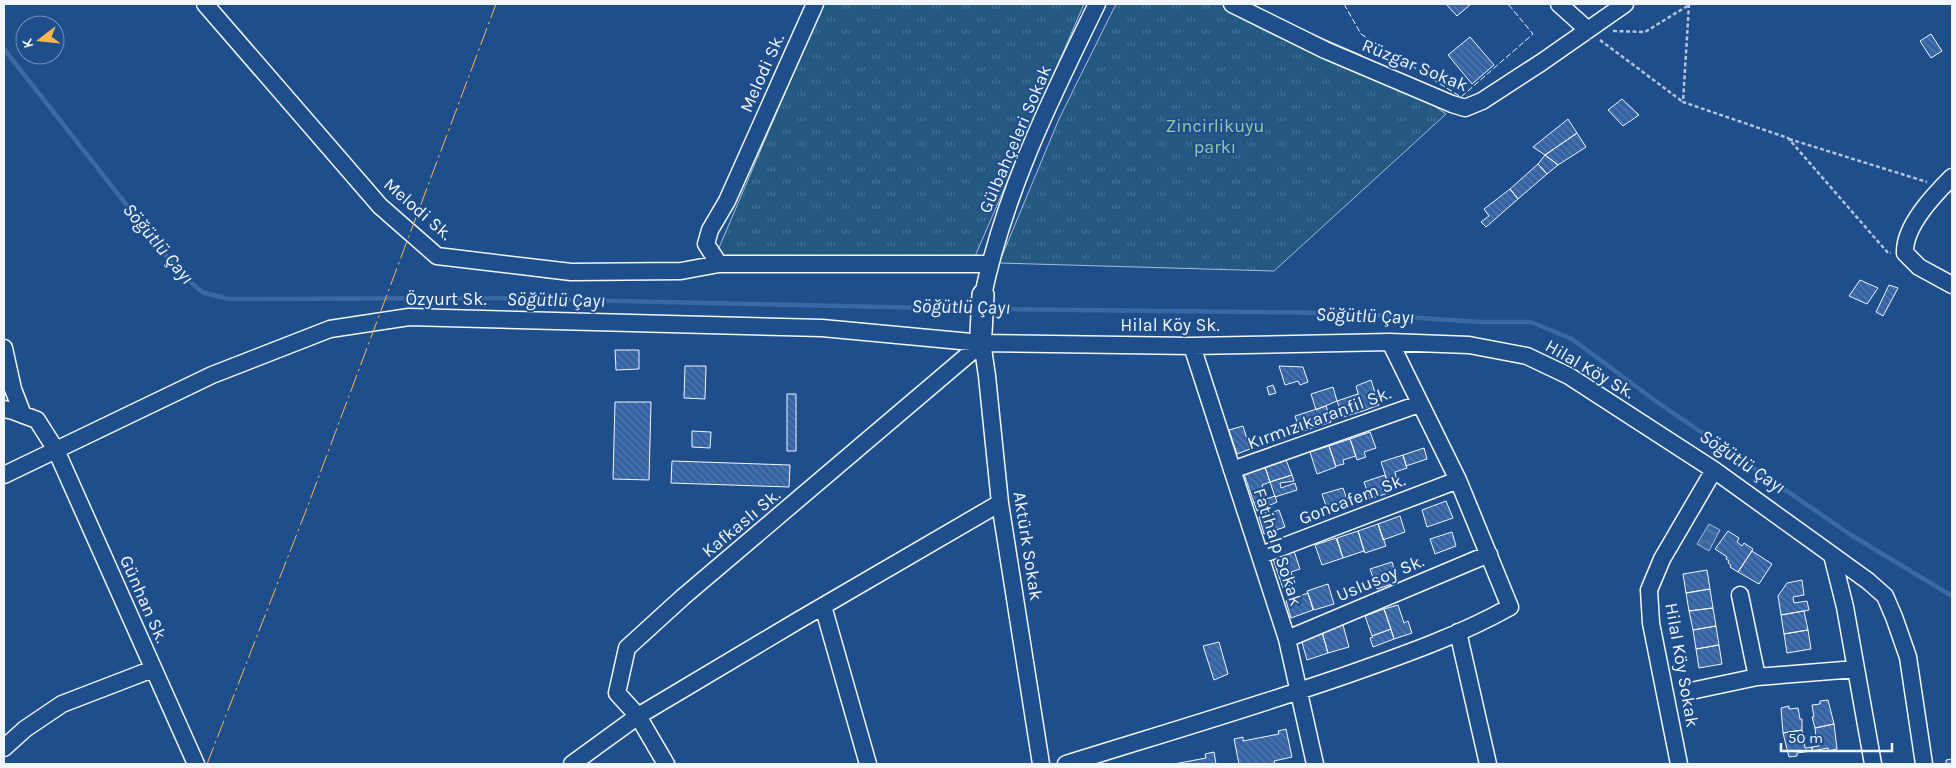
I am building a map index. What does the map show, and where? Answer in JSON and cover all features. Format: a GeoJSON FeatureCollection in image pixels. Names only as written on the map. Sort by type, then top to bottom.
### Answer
{"type":"FeatureCollection","features":[{"type":"Feature","properties":{"kind":"main road"},"geometry":{"type":"LineString","coordinates":[[981,338],[983,295]]}},
{"type":"Feature","properties":{"kind":"street","name":"Melodi Sk."},"geometry":{"type":"LineString","coordinates":[[204,4],[380,206],[437,256],[571,272],[681,272],[719,264],[990,264]]}},
{"type":"Feature","properties":{"kind":"street","name":"Melodi Sk."},"geometry":{"type":"LineString","coordinates":[[719,264],[706,244],[710,230],[727,202],[815,4]]}},
{"type":"Feature","properties":{"kind":"street","name":"Gülbahçeleri Sokak"},"geometry":{"type":"LineString","coordinates":[[983,295],[999,228],[1044,112],[1098,4]]}},
{"type":"Feature","properties":{"kind":"street","name":"Rüzgar Sokak"},"geometry":{"type":"LineString","coordinates":[[1232,4],[1325,50],[1465,108],[1482,101],[1626,4]]}},
{"type":"Feature","properties":{"kind":"street"},"geometry":{"type":"LineString","coordinates":[[1559,4],[1588,30]]}},
{"type":"Feature","properties":{"kind":"street"},"geometry":{"type":"LineString","coordinates":[[1947,182],[1925,204],[1904,243],[1905,253],[1919,267],[1952,285]]}},
{"type":"Feature","properties":{"kind":"street","name":"Özyurt Sk."},"geometry":{"type":"LineString","coordinates":[[56,450],[212,375],[330,329],[409,317],[822,328],[981,338]]}},
{"type":"Feature","properties":{"kind":"street","name":"Hilal Köy Sk."},"geometry":{"type":"LineString","coordinates":[[981,338],[1192,346],[1390,342],[1469,345],[1527,356],[1569,376],[1714,470],[1868,581],[1885,596],[1908,657],[1924,764]]}},
{"type":"Feature","properties":{"kind":"street","name":"Aktürk Sokak"},"geometry":{"type":"LineString","coordinates":[[981,338],[988,376],[1000,503],[1041,764]]}},
{"type":"Feature","properties":{"kind":"street","name":"Kafkaslı Sk."},"geometry":{"type":"LineString","coordinates":[[666,764],[638,716],[617,693],[628,648],[981,338]]}},
{"type":"Feature","properties":{"kind":"street"},"geometry":{"type":"LineString","coordinates":[[1066,764],[1299,692],[1422,648],[1510,607],[1458,480],[1390,342]]}},
{"type":"Feature","properties":{"kind":"street","name":"Fatihalp Sokak"},"geometry":{"type":"LineString","coordinates":[[1192,346],[1287,639],[1315,764]]}},
{"type":"Feature","properties":{"kind":"street"},"geometry":{"type":"LineString","coordinates":[[4,348],[13,390],[23,415]]}},
{"type":"Feature","properties":{"kind":"street","name":"Kırmızıkaranfil Sk."},"geometry":{"type":"LineString","coordinates":[[1232,470],[1419,404]]}},
{"type":"Feature","properties":{"kind":"street","name":"Günhan Sk."},"geometry":{"type":"LineString","coordinates":[[4,409],[37,420],[56,450],[196,764]]}},
{"type":"Feature","properties":{"kind":"street"},"geometry":{"type":"LineString","coordinates":[[4,475],[56,450]]}},
{"type":"Feature","properties":{"kind":"street","name":"Hilal Köy Sokak"},"geometry":{"type":"LineString","coordinates":[[1679,764],[1651,622],[1649,590],[1662,559],[1714,470]]}},
{"type":"Feature","properties":{"kind":"street","name":"Goncafem Sk."},"geometry":{"type":"LineString","coordinates":[[1261,556],[1458,480]]}},
{"type":"Feature","properties":{"kind":"street"},"geometry":{"type":"LineString","coordinates":[[572,764],[638,716],[1000,503]]}},
{"type":"Feature","properties":{"kind":"street","name":"Uslusoy Sk."},"geometry":{"type":"LineString","coordinates":[[1287,639],[1489,554]]}},
{"type":"Feature","properties":{"kind":"street"},"geometry":{"type":"LineString","coordinates":[[1832,555],[1845,607],[1873,764]]}},
{"type":"Feature","properties":{"kind":"street"},"geometry":{"type":"LineString","coordinates":[[1740,595],[1758,677]]}},
{"type":"Feature","properties":{"kind":"street"},"geometry":{"type":"LineString","coordinates":[[823,606],[868,764]]}},
{"type":"Feature","properties":{"kind":"street"},"geometry":{"type":"LineString","coordinates":[[1458,632],[1488,764]]}},
{"type":"Feature","properties":{"kind":"street"},"geometry":{"type":"LineString","coordinates":[[4,748],[24,729],[62,704],[153,668]]}},
{"type":"Feature","properties":{"kind":"street"},"geometry":{"type":"LineString","coordinates":[[1691,691],[1758,677],[1856,669]]}},
{"type":"Feature","properties":{"kind":"path"},"geometry":{"type":"LineString","coordinates":[[1588,30],[1645,32],[1689,5]]}},
{"type":"Feature","properties":{"kind":"path"},"geometry":{"type":"LineString","coordinates":[[1683,102],[1689,5]]}},
{"type":"Feature","properties":{"kind":"path"},"geometry":{"type":"LineString","coordinates":[[1588,30],[1683,102],[1788,138],[1874,164],[1947,182]]}},
{"type":"Feature","properties":{"kind":"path"},"geometry":{"type":"LineString","coordinates":[[1788,138],[1888,253],[1905,253]]}},
{"type":"Feature","properties":{"kind":"green space"},"geometry":{"type":"Polygon","coordinates":[[[823,4],[1084,4],[973,261],[715,257],[823,4]]]}},
{"type":"Feature","properties":{"kind":"green space","name":"Zincirlikuyu parkı"},"geometry":{"type":"Polygon","coordinates":[[[1116,4],[1243,4],[1361,55],[1446,114],[1274,271],[999,263],[1059,119],[1116,4]]]}},
{"type":"Feature","properties":{"kind":"water"},"geometry":{"type":"Polygon","coordinates":[[[1709,524],[1720,530],[1709,551],[1697,544],[1709,524]]]}},
{"type":"Feature","properties":{"kind":"building"},"geometry":{"type":"Polygon","coordinates":[[[1446,4],[1471,4],[1457,16],[1446,4]]]}},
{"type":"Feature","properties":{"kind":"building"},"geometry":{"type":"Polygon","coordinates":[[[1931,34],[1942,51],[1931,58],[1920,41],[1931,34]]]}},
{"type":"Feature","properties":{"kind":"building"},"geometry":{"type":"Polygon","coordinates":[[[1470,37],[1494,65],[1472,84],[1448,55],[1470,37]]]}},
{"type":"Feature","properties":{"kind":"building"},"geometry":{"type":"Polygon","coordinates":[[[1622,99],[1639,115],[1623,126],[1608,110],[1622,99]]]}},
{"type":"Feature","properties":{"kind":"building"},"geometry":{"type":"Polygon","coordinates":[[[1568,119],[1577,133],[1545,155],[1533,147],[1568,119]]]}},
{"type":"Feature","properties":{"kind":"building"},"geometry":{"type":"Polygon","coordinates":[[[1577,133],[1586,147],[1558,165],[1545,155],[1577,133]]]}},
{"type":"Feature","properties":{"kind":"building"},"geometry":{"type":"Polygon","coordinates":[[[1545,155],[1558,165],[1547,174],[1538,164],[1545,155]]]}},
{"type":"Feature","properties":{"kind":"building"},"geometry":{"type":"Polygon","coordinates":[[[1538,164],[1547,174],[1518,199],[1510,189],[1538,164]]]}},
{"type":"Feature","properties":{"kind":"building"},"geometry":{"type":"Polygon","coordinates":[[[1510,189],[1518,199],[1486,227],[1481,222],[1489,216],[1484,209],[1510,189]]]}},
{"type":"Feature","properties":{"kind":"building"},"geometry":{"type":"Polygon","coordinates":[[[1860,280],[1878,288],[1867,304],[1849,296],[1860,280]]]}},
{"type":"Feature","properties":{"kind":"building"},"geometry":{"type":"Polygon","coordinates":[[[1889,285],[1898,288],[1883,316],[1876,312],[1889,285]]]}},
{"type":"Feature","properties":{"kind":"building"},"geometry":{"type":"Polygon","coordinates":[[[615,350],[639,350],[639,369],[616,370],[615,350]]]}},
{"type":"Feature","properties":{"kind":"building"},"geometry":{"type":"Polygon","coordinates":[[[685,366],[706,366],[705,399],[684,398],[685,366]]]}},
{"type":"Feature","properties":{"kind":"building"},"geometry":{"type":"Polygon","coordinates":[[[1279,366],[1303,367],[1308,382],[1300,385],[1298,381],[1285,385],[1279,366]]]}},
{"type":"Feature","properties":{"kind":"building"},"geometry":{"type":"Polygon","coordinates":[[[1371,380],[1379,405],[1363,411],[1356,386],[1371,380]]]}},
{"type":"Feature","properties":{"kind":"building"},"geometry":{"type":"Polygon","coordinates":[[[1273,385],[1276,393],[1269,395],[1267,387],[1273,385]]]}},
{"type":"Feature","properties":{"kind":"building"},"geometry":{"type":"Polygon","coordinates":[[[1333,387],[1337,401],[1316,410],[1311,394],[1333,387]]]}},
{"type":"Feature","properties":{"kind":"building"},"geometry":{"type":"Polygon","coordinates":[[[787,394],[796,394],[796,451],[787,451],[787,394]]]}},
{"type":"Feature","properties":{"kind":"building"},"geometry":{"type":"Polygon","coordinates":[[[1358,394],[1363,411],[1343,417],[1337,401],[1358,394]]]}},
{"type":"Feature","properties":{"kind":"building"},"geometry":{"type":"Polygon","coordinates":[[[615,402],[651,402],[649,480],[613,479],[615,402]]]}},
{"type":"Feature","properties":{"kind":"building"},"geometry":{"type":"Polygon","coordinates":[[[1326,406],[1331,422],[1300,432],[1295,416],[1326,406]]]}},
{"type":"Feature","properties":{"kind":"building"},"geometry":{"type":"Polygon","coordinates":[[[1243,426],[1250,449],[1237,454],[1229,430],[1243,426]]]}},
{"type":"Feature","properties":{"kind":"building"},"geometry":{"type":"Polygon","coordinates":[[[692,431],[711,432],[710,448],[692,447],[692,431]]]}},
{"type":"Feature","properties":{"kind":"building"},"geometry":{"type":"Polygon","coordinates":[[[1370,432],[1376,448],[1364,452],[1366,457],[1357,460],[1350,439],[1370,432]]]}},
{"type":"Feature","properties":{"kind":"building"},"geometry":{"type":"Polygon","coordinates":[[[1350,439],[1356,456],[1343,460],[1344,464],[1336,466],[1329,446],[1350,439]]]}},
{"type":"Feature","properties":{"kind":"building"},"geometry":{"type":"Polygon","coordinates":[[[1329,446],[1336,467],[1317,474],[1310,452],[1329,446]]]}},
{"type":"Feature","properties":{"kind":"building"},"geometry":{"type":"Polygon","coordinates":[[[1424,448],[1427,459],[1406,466],[1403,455],[1424,448]]]}},
{"type":"Feature","properties":{"kind":"building"},"geometry":{"type":"Polygon","coordinates":[[[1403,455],[1407,468],[1395,472],[1397,481],[1388,483],[1381,462],[1403,455]]]}},
{"type":"Feature","properties":{"kind":"building"},"geometry":{"type":"Polygon","coordinates":[[[1286,460],[1292,475],[1270,482],[1265,467],[1286,460]]]}},
{"type":"Feature","properties":{"kind":"building"},"geometry":{"type":"Polygon","coordinates":[[[672,461],[790,465],[789,487],[671,483],[672,461]]]}},
{"type":"Feature","properties":{"kind":"building"},"geometry":{"type":"Polygon","coordinates":[[[1265,467],[1270,482],[1262,485],[1265,494],[1262,495],[1264,500],[1254,503],[1244,474],[1265,467]]]}},
{"type":"Feature","properties":{"kind":"building"},"geometry":{"type":"Polygon","coordinates":[[[1292,475],[1294,481],[1280,483],[1281,488],[1295,483],[1297,490],[1275,497],[1270,482],[1292,475]]]}},
{"type":"Feature","properties":{"kind":"building"},"geometry":{"type":"Polygon","coordinates":[[[1385,475],[1391,492],[1370,499],[1364,482],[1385,475]]]}},
{"type":"Feature","properties":{"kind":"building"},"geometry":{"type":"Polygon","coordinates":[[[1343,488],[1349,505],[1328,512],[1322,494],[1343,488]]]}},
{"type":"Feature","properties":{"kind":"building"},"geometry":{"type":"Polygon","coordinates":[[[1275,496],[1277,502],[1257,511],[1254,503],[1275,496]]]}},
{"type":"Feature","properties":{"kind":"building"},"geometry":{"type":"Polygon","coordinates":[[[1446,501],[1453,518],[1427,527],[1422,510],[1446,501]]]}},
{"type":"Feature","properties":{"kind":"building"},"geometry":{"type":"Polygon","coordinates":[[[1279,510],[1285,527],[1264,534],[1259,517],[1266,514],[1265,512],[1269,511],[1270,513],[1279,510]]]}},
{"type":"Feature","properties":{"kind":"building"},"geometry":{"type":"Polygon","coordinates":[[[1400,516],[1405,532],[1383,540],[1378,524],[1400,516]]]}},
{"type":"Feature","properties":{"kind":"building"},"geometry":{"type":"Polygon","coordinates":[[[1378,524],[1386,546],[1365,553],[1358,531],[1378,524]]]}},
{"type":"Feature","properties":{"kind":"building"},"geometry":{"type":"Polygon","coordinates":[[[1358,531],[1364,551],[1343,558],[1337,538],[1358,531]]]}},
{"type":"Feature","properties":{"kind":"building"},"geometry":{"type":"Polygon","coordinates":[[[1728,531],[1739,538],[1737,542],[1742,546],[1744,543],[1753,549],[1738,572],[1730,567],[1729,561],[1726,559],[1727,557],[1715,549],[1728,531]]]}},
{"type":"Feature","properties":{"kind":"building"},"geometry":{"type":"Polygon","coordinates":[[[1452,532],[1456,546],[1435,554],[1430,539],[1452,532]]]}},
{"type":"Feature","properties":{"kind":"building"},"geometry":{"type":"Polygon","coordinates":[[[1336,538],[1343,558],[1322,565],[1315,545],[1336,538]]]}},
{"type":"Feature","properties":{"kind":"building"},"geometry":{"type":"Polygon","coordinates":[[[1294,551],[1300,569],[1291,572],[1295,583],[1283,588],[1273,559],[1294,551]]]}},
{"type":"Feature","properties":{"kind":"building"},"geometry":{"type":"Polygon","coordinates":[[[1752,551],[1772,564],[1759,584],[1738,572],[1752,551]]]}},
{"type":"Feature","properties":{"kind":"building"},"geometry":{"type":"Polygon","coordinates":[[[1392,562],[1398,582],[1377,589],[1370,569],[1392,562]]]}},
{"type":"Feature","properties":{"kind":"building"},"geometry":{"type":"Polygon","coordinates":[[[1707,570],[1710,589],[1686,593],[1683,574],[1707,570]]]}},
{"type":"Feature","properties":{"kind":"building"},"geometry":{"type":"Polygon","coordinates":[[[1802,580],[1804,595],[1793,597],[1794,603],[1807,601],[1809,610],[1781,615],[1778,596],[1787,583],[1802,580]]]}},
{"type":"Feature","properties":{"kind":"building"},"geometry":{"type":"Polygon","coordinates":[[[1328,584],[1334,604],[1314,610],[1307,591],[1328,584]]]}},
{"type":"Feature","properties":{"kind":"building"},"geometry":{"type":"Polygon","coordinates":[[[1710,589],[1713,608],[1689,611],[1686,593],[1710,589]]]}},
{"type":"Feature","properties":{"kind":"building"},"geometry":{"type":"Polygon","coordinates":[[[1308,593],[1313,610],[1291,618],[1286,601],[1308,593]]]}},
{"type":"Feature","properties":{"kind":"building"},"geometry":{"type":"Polygon","coordinates":[[[1398,605],[1404,623],[1408,621],[1412,633],[1394,639],[1384,609],[1398,605]]]}},
{"type":"Feature","properties":{"kind":"building"},"geometry":{"type":"Polygon","coordinates":[[[1713,608],[1716,626],[1693,630],[1689,611],[1713,608]]]}},
{"type":"Feature","properties":{"kind":"building"},"geometry":{"type":"Polygon","coordinates":[[[1384,609],[1391,629],[1372,636],[1365,616],[1384,609]]]}},
{"type":"Feature","properties":{"kind":"building"},"geometry":{"type":"Polygon","coordinates":[[[1804,611],[1808,630],[1784,634],[1781,615],[1804,611]]]}},
{"type":"Feature","properties":{"kind":"building"},"geometry":{"type":"Polygon","coordinates":[[[1343,625],[1349,647],[1328,653],[1322,632],[1343,625]]]}},
{"type":"Feature","properties":{"kind":"building"},"geometry":{"type":"Polygon","coordinates":[[[1716,626],[1719,645],[1696,649],[1693,630],[1716,626]]]}},
{"type":"Feature","properties":{"kind":"building"},"geometry":{"type":"Polygon","coordinates":[[[1391,629],[1394,639],[1373,647],[1370,638],[1372,636],[1391,629]]]}},
{"type":"Feature","properties":{"kind":"building"},"geometry":{"type":"Polygon","coordinates":[[[1808,630],[1811,649],[1787,653],[1784,634],[1808,630]]]}},
{"type":"Feature","properties":{"kind":"building"},"geometry":{"type":"Polygon","coordinates":[[[1322,632],[1328,653],[1307,660],[1301,639],[1322,632]]]}},
{"type":"Feature","properties":{"kind":"building"},"geometry":{"type":"Polygon","coordinates":[[[1219,642],[1228,674],[1214,680],[1203,646],[1219,642]]]}},
{"type":"Feature","properties":{"kind":"building"},"geometry":{"type":"Polygon","coordinates":[[[1719,645],[1722,664],[1699,668],[1696,649],[1719,645]]]}},
{"type":"Feature","properties":{"kind":"building"},"geometry":{"type":"Polygon","coordinates":[[[1828,700],[1834,724],[1815,728],[1812,717],[1814,717],[1812,705],[1828,700]]]}},
{"type":"Feature","properties":{"kind":"building"},"geometry":{"type":"Polygon","coordinates":[[[1789,706],[1789,709],[1798,708],[1800,719],[1802,719],[1802,730],[1783,733],[1781,708],[1789,706]]]}},
{"type":"Feature","properties":{"kind":"building"},"geometry":{"type":"Polygon","coordinates":[[[1834,724],[1837,749],[1828,751],[1828,748],[1812,751],[1812,747],[1819,746],[1815,728],[1834,724]]]}},
{"type":"Feature","properties":{"kind":"building"},"geometry":{"type":"Polygon","coordinates":[[[1286,729],[1292,757],[1274,761],[1275,764],[1239,764],[1234,739],[1243,737],[1243,741],[1279,734],[1278,731],[1286,729]]]}},
{"type":"Feature","properties":{"kind":"building"},"geometry":{"type":"Polygon","coordinates":[[[1802,730],[1805,748],[1812,747],[1812,751],[1797,753],[1797,756],[1789,757],[1783,733],[1802,730]]]}},
{"type":"Feature","properties":{"kind":"building"},"geometry":{"type":"Polygon","coordinates":[[[1214,752],[1216,764],[1174,764],[1206,758],[1205,754],[1214,752]]]}},
{"type":"Feature","properties":{"kind":"building"},"geometry":{"type":"Polygon","coordinates":[[[1952,759],[1952,764],[1946,764],[1946,760],[1952,759]]]}},
{"type":"Feature","properties":{"kind":"waterway","name":"Söğütlü Çayı"},"geometry":{"type":"LineString","coordinates":[[4,49],[180,273],[202,292],[228,299],[486,298],[976,309]]}},
{"type":"Feature","properties":{"kind":"waterway","name":"Söğütlü Çayı"},"geometry":{"type":"LineString","coordinates":[[989,309],[1345,313],[1481,322],[1531,322],[1572,339],[1657,402],[1851,535],[1952,596]]}},
{"type":"Feature","properties":{"kind":"fence"},"geometry":{"type":"LineString","coordinates":[[1344,4],[1361,34],[1461,97],[1533,34],[1508,4]]}},
{"type":"Feature","properties":{"kind":"power"},"geometry":{"type":"LineString","coordinates":[[207,764],[307,508],[496,4]]}}]}
